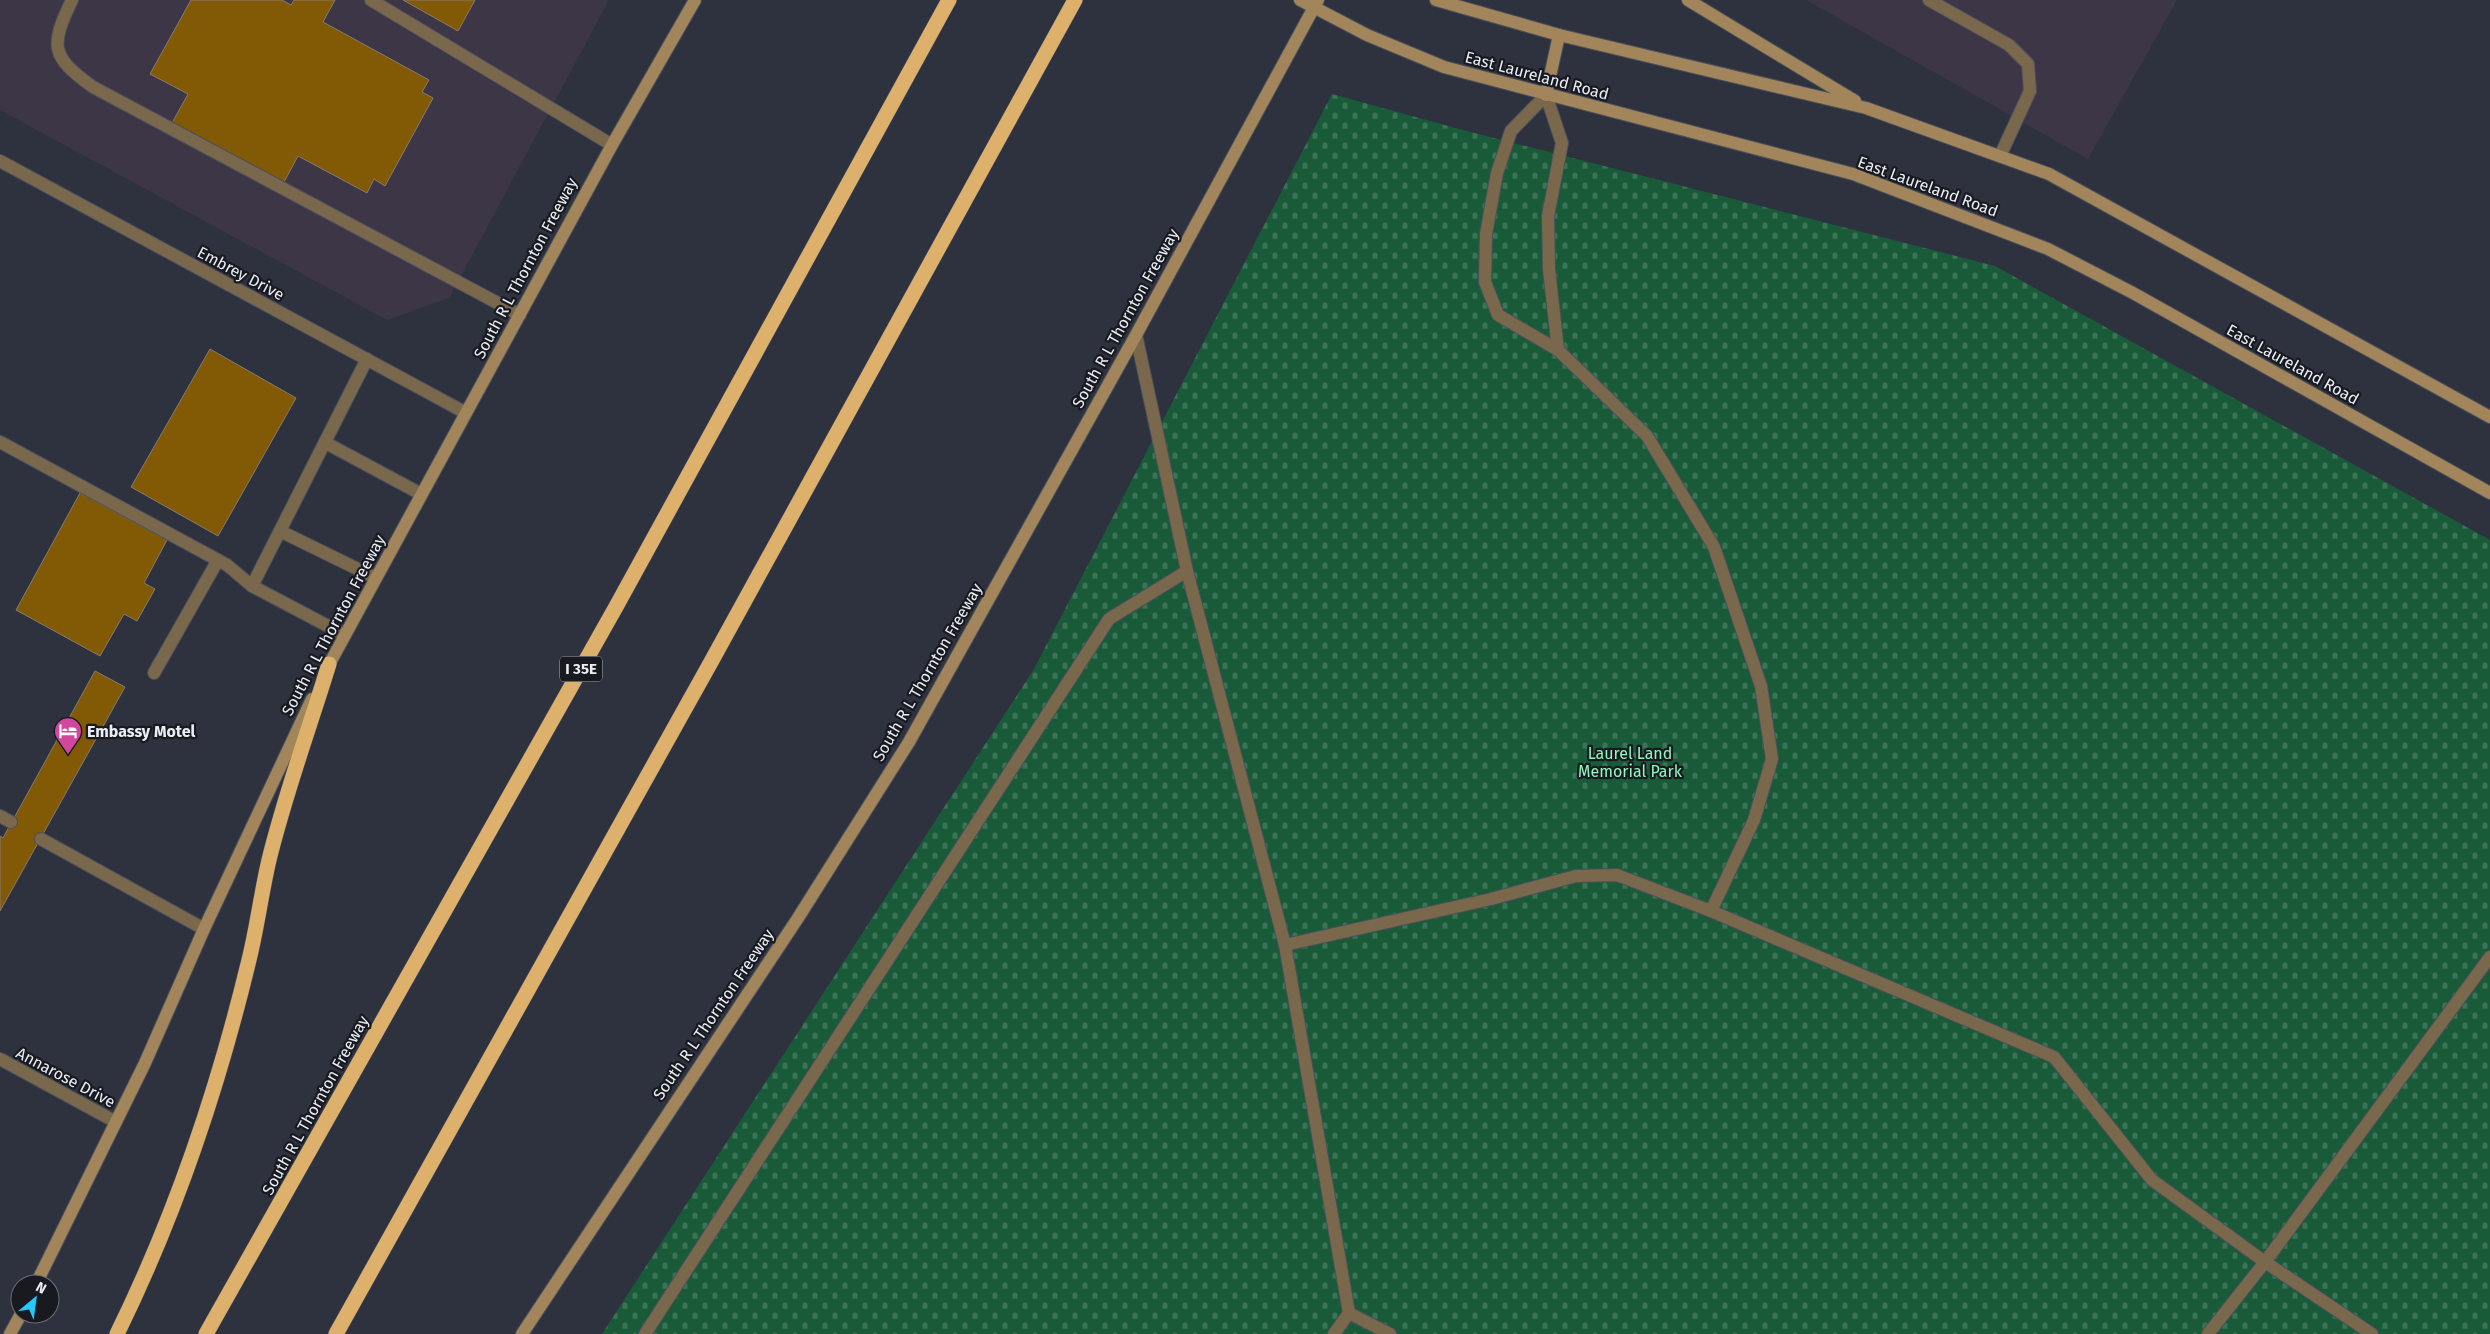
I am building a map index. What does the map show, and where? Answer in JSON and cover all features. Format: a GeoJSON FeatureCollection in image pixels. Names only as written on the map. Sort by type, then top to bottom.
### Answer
{"type":"FeatureCollection","features":[{"type":"Feature","properties":{"kind":"highway","name":"South R L Thornton Freeway"},"geometry":{"type":"LineString","coordinates":[[206,1334],[617,605],[949,0]]}},
{"type":"Feature","properties":{"kind":"highway"},"geometry":{"type":"LineString","coordinates":[[336,1334],[716,653],[1075,0]]}},
{"type":"Feature","properties":{"kind":"highway"},"geometry":{"type":"LineString","coordinates":[[117,1334],[146,1274],[177,1200],[216,1086],[249,962],[269,859],[329,664]]}},
{"type":"Feature","properties":{"kind":"main road","name":"South R L Thornton Freeway"},"geometry":{"type":"LineString","coordinates":[[41,1274],[116,1122],[204,929],[329,664],[612,146],[695,0]]}},
{"type":"Feature","properties":{"kind":"main road","name":"East Laureland Road"},"geometry":{"type":"LineString","coordinates":[[1300,0],[1316,4],[1367,35],[1444,67],[1853,174],[2048,249],[2133,293],[2490,492]]}},
{"type":"Feature","properties":{"kind":"main road"},"geometry":{"type":"LineString","coordinates":[[1436,0],[1559,35],[1866,108],[2049,174],[2490,417]]}},
{"type":"Feature","properties":{"kind":"main road"},"geometry":{"type":"LineString","coordinates":[[1688,0],[1866,108]]}},
{"type":"Feature","properties":{"kind":"main road","name":"South R L Thornton Freeway"},"geometry":{"type":"LineString","coordinates":[[522,1334],[798,918],[909,742],[1136,335],[1316,4]]}},
{"type":"Feature","properties":{"kind":"main road"},"geometry":{"type":"LineString","coordinates":[[1546,95],[1559,35]]}},
{"type":"Feature","properties":{"kind":"street"},"geometry":{"type":"LineString","coordinates":[[72,0],[57,37],[58,54],[70,70],[92,86],[520,315]]}},
{"type":"Feature","properties":{"kind":"street"},"geometry":{"type":"LineString","coordinates":[[371,0],[612,146]]}},
{"type":"Feature","properties":{"kind":"street"},"geometry":{"type":"LineString","coordinates":[[1929,0],[2009,45],[2028,64],[2030,91],[2000,156]]}},
{"type":"Feature","properties":{"kind":"street"},"geometry":{"type":"LineString","coordinates":[[1558,350],[1549,269],[1548,216],[1562,143],[1546,95],[1511,131],[1497,173],[1486,234],[1485,282],[1498,315],[1558,350],[1646,436],[1714,547],[1760,686],[1772,759],[1754,820],[1711,911]]}},
{"type":"Feature","properties":{"kind":"street","name":"Embrey Drive"},"geometry":{"type":"LineString","coordinates":[[0,161],[466,413]]}},
{"type":"Feature","properties":{"kind":"street"},"geometry":{"type":"LineString","coordinates":[[1136,335],[1187,571],[1286,945],[1349,1313],[1334,1334]]}},
{"type":"Feature","properties":{"kind":"street"},"geometry":{"type":"LineString","coordinates":[[252,586],[367,359]]}},
{"type":"Feature","properties":{"kind":"street"},"geometry":{"type":"LineString","coordinates":[[0,442],[218,560],[252,586],[345,635]]}},
{"type":"Feature","properties":{"kind":"street"},"geometry":{"type":"LineString","coordinates":[[326,443],[421,494]]}},
{"type":"Feature","properties":{"kind":"street"},"geometry":{"type":"LineString","coordinates":[[280,531],[376,578]]}},
{"type":"Feature","properties":{"kind":"street"},"geometry":{"type":"LineString","coordinates":[[154,673],[218,560]]}},
{"type":"Feature","properties":{"kind":"street"},"geometry":{"type":"LineString","coordinates":[[645,1334],[1109,619],[1187,571]]}},
{"type":"Feature","properties":{"kind":"street"},"geometry":{"type":"LineString","coordinates":[[41,839],[204,929]]}},
{"type":"Feature","properties":{"kind":"street"},"geometry":{"type":"LineString","coordinates":[[1286,945],[1491,899],[1576,876],[1617,875],[1711,911],[2054,1057],[2152,1180],[2265,1262],[2372,1334]]}},
{"type":"Feature","properties":{"kind":"street"},"geometry":{"type":"LineString","coordinates":[[2208,1334],[2265,1262],[2490,957]]}},
{"type":"Feature","properties":{"kind":"street","name":"Annarose Drive"},"geometry":{"type":"LineString","coordinates":[[0,1059],[116,1122]]}},
{"type":"Feature","properties":{"kind":"street"},"geometry":{"type":"LineString","coordinates":[[1349,1313],[1390,1334]]}},
{"type":"Feature","properties":{"kind":"shaded area"},"geometry":{"type":"Polygon","coordinates":[[[0,0],[609,0],[449,298],[387,320],[0,110],[0,0]]]}},
{"type":"Feature","properties":{"kind":"shaded area"},"geometry":{"type":"Polygon","coordinates":[[[1806,0],[2177,0],[2088,159],[1806,0]]]}},
{"type":"Feature","properties":{"kind":"green space","name":"Laurel Land Memorial Park"},"geometry":{"type":"Polygon","coordinates":[[[1332,94],[1459,129],[1995,266],[2490,540],[2490,1334],[602,1334],[1034,669],[1332,94]]]}},
{"type":"Feature","properties":{"kind":"building"},"geometry":{"type":"Polygon","coordinates":[[[191,0],[282,0],[291,5],[294,0],[335,0],[323,22],[429,80],[422,92],[433,98],[385,186],[374,179],[367,193],[298,156],[283,184],[172,123],[188,94],[150,74],[191,0]]]}},
{"type":"Feature","properties":{"kind":"building"},"geometry":{"type":"Polygon","coordinates":[[[403,0],[475,0],[458,31],[403,0]]]}},
{"type":"Feature","properties":{"kind":"building"},"geometry":{"type":"Polygon","coordinates":[[[210,349],[296,398],[218,536],[131,487],[210,349]]]}},
{"type":"Feature","properties":{"kind":"building"},"geometry":{"type":"Polygon","coordinates":[[[80,493],[167,540],[144,583],[155,589],[137,621],[124,614],[100,656],[16,610],[80,493]]]}},
{"type":"Feature","properties":{"kind":"building","name":"Embassy Motel"},"geometry":{"type":"Polygon","coordinates":[[[95,671],[125,687],[0,911],[0,836],[3,838],[95,671]]]}},
{"type":"Feature","properties":{"kind":"place","name":"Embassy Motel"},"geometry":{"type":"Point","coordinates":[68,755]}}]}
